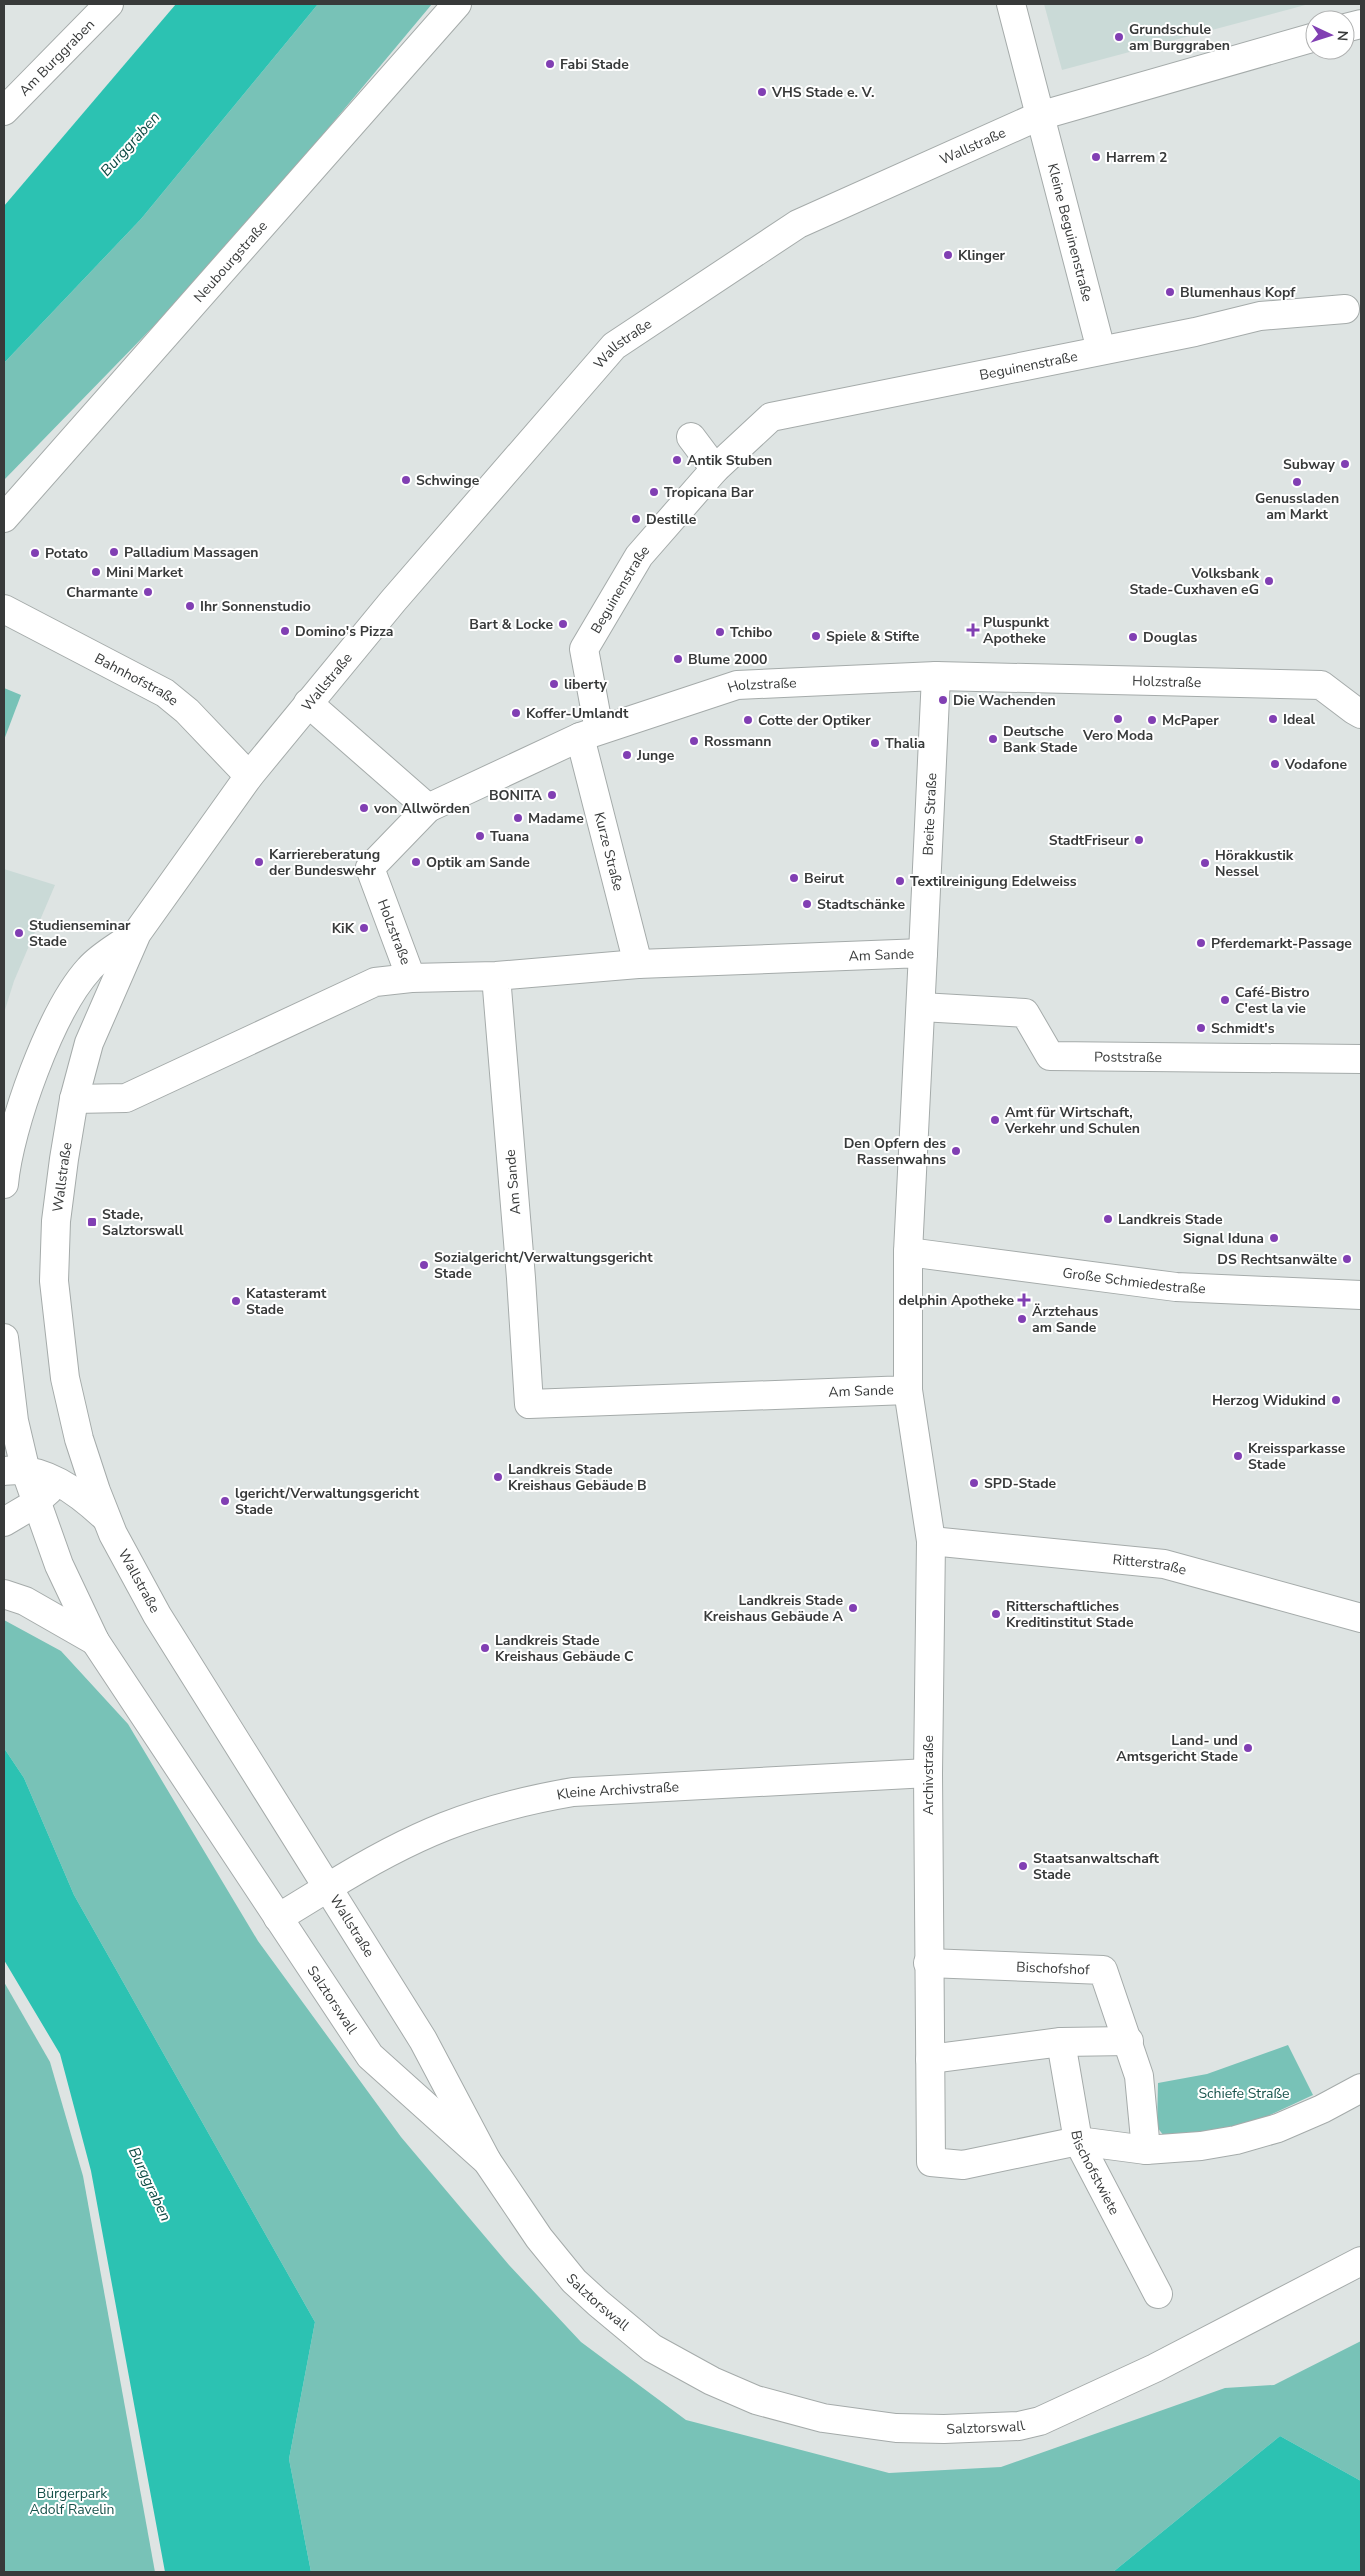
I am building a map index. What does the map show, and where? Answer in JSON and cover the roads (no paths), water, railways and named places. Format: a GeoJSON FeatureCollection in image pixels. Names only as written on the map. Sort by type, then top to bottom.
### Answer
{"type":"FeatureCollection","features":[{"type":"Feature","properties":{"kind":"street","name":"Am Burggraben"},"geometry":{"type":"LineString","coordinates":[[4,111],[110,4]]}},
{"type":"Feature","properties":{"kind":"street","name":"Neubourgstraße"},"geometry":{"type":"LineString","coordinates":[[4,518],[457,4]]}},
{"type":"Feature","properties":{"kind":"street","name":"Kleine Beguinenstraße"},"geometry":{"type":"LineString","coordinates":[[1011,4],[1101,350]]}},
{"type":"Feature","properties":{"kind":"street","name":"Wallstraße"},"geometry":{"type":"LineString","coordinates":[[487,2161],[423,2040],[157,1615],[106,1518],[78,1439],[64,1369],[54,1281],[56,1221],[74,1099],[89,1044],[137,933],[249,776],[308,703],[614,346],[798,224],[1039,116],[1305,40]]}},
{"type":"Feature","properties":{"kind":"street","name":"Beguinenstraße"},"geometry":{"type":"LineString","coordinates":[[590,734],[584,649],[639,556],[714,469],[771,417],[1260,316],[1353,310]]}},
{"type":"Feature","properties":{"kind":"street"},"geometry":{"type":"LineString","coordinates":[[691,437],[714,469]]}},
{"type":"Feature","properties":{"kind":"street","name":"Bahnhofstraße"},"geometry":{"type":"LineString","coordinates":[[4,609],[165,694],[187,711],[249,776]]}},
{"type":"Feature","properties":{"kind":"street","name":"Holzstraße"},"geometry":{"type":"LineString","coordinates":[[411,978],[370,868],[428,808],[590,734],[737,685],[936,676],[1321,685],[1361,714]]}},
{"type":"Feature","properties":{"kind":"street","name":"Breite Straße"},"geometry":{"type":"LineString","coordinates":[[923,953],[936,676]]}},
{"type":"Feature","properties":{"kind":"street"},"geometry":{"type":"LineString","coordinates":[[308,703],[428,808]]}},
{"type":"Feature","properties":{"kind":"street","name":"Kurze Straße"},"geometry":{"type":"LineString","coordinates":[[590,734],[638,964]]}},
{"type":"Feature","properties":{"kind":"street","name":"Wallstraße"},"geometry":{"type":"LineString","coordinates":[[4,1184],[10,1143],[22,1106],[58,1018],[90,968],[137,933]]}},
{"type":"Feature","properties":{"kind":"street","name":"Am Sande"},"geometry":{"type":"LineString","coordinates":[[74,1099],[126,1098],[375,982],[411,978],[496,976],[638,964],[923,953],[908,1252],[908,1390],[529,1404],[521,1278],[496,976]]}},
{"type":"Feature","properties":{"kind":"street","name":"Poststraße"},"geometry":{"type":"LineString","coordinates":[[920,1007],[1025,1013],[1050,1056],[1361,1059]]}},
{"type":"Feature","properties":{"kind":"street","name":"Große Schmiedestraße"},"geometry":{"type":"LineString","coordinates":[[908,1252],[1176,1287],[1361,1295]]}},
{"type":"Feature","properties":{"kind":"street"},"geometry":{"type":"LineString","coordinates":[[4,1338],[14,1421],[15,1471],[36,1502],[59,1564],[95,1641]]}},
{"type":"Feature","properties":{"kind":"street","name":"Archivstraße"},"geometry":{"type":"LineString","coordinates":[[908,1390],[931,1541],[928,1773],[931,2162],[963,2165],[1078,2141]]}},
{"type":"Feature","properties":{"kind":"street"},"geometry":{"type":"LineString","coordinates":[[4,1522],[36,1502],[58,1481],[72,1457],[78,1439]]}},
{"type":"Feature","properties":{"kind":"street"},"geometry":{"type":"LineString","coordinates":[[15,1471],[58,1481],[86,1499],[106,1518]]}},
{"type":"Feature","properties":{"kind":"street","name":"Ritterstraße"},"geometry":{"type":"LineString","coordinates":[[931,1541],[1164,1564],[1361,1618]]}},
{"type":"Feature","properties":{"kind":"street"},"geometry":{"type":"LineString","coordinates":[[4,1594],[25,1601],[95,1641]]}},
{"type":"Feature","properties":{"kind":"street","name":"Salztorswall"},"geometry":{"type":"LineString","coordinates":[[95,1641],[370,2056],[487,2161],[539,2238],[574,2281],[652,2348],[712,2381],[756,2400],[815,2416],[868,2426],[944,2429],[1018,2426],[1040,2421],[1155,2368],[1361,2262]]}},
{"type":"Feature","properties":{"kind":"street","name":"Kleine Archivstraße"},"geometry":{"type":"LineString","coordinates":[[278,1918],[387,1851],[448,1824],[487,1810],[533,1799],[573,1792],[928,1773]]}},
{"type":"Feature","properties":{"kind":"street","name":"Bischofshof"},"geometry":{"type":"LineString","coordinates":[[928,1963],[1103,1970],[1129,2041],[1139,2076],[1146,2150]]}},
{"type":"Feature","properties":{"kind":"street"},"geometry":{"type":"LineString","coordinates":[[930,2059],[1061,2042],[1129,2041]]}},
{"type":"Feature","properties":{"kind":"street","name":"Bischofstwiete"},"geometry":{"type":"LineString","coordinates":[[1061,2042],[1078,2141],[1158,2294]]}},
{"type":"Feature","properties":{"kind":"street"},"geometry":{"type":"LineString","coordinates":[[1078,2141],[1146,2150],[1201,2146],[1236,2140],[1278,2128],[1322,2109],[1361,2088]]}},
{"type":"Feature","properties":{"kind":"water","name":"Burggraben"},"geometry":{"type":"Polygon","coordinates":[[[176,4],[318,4],[141,219],[4,363],[4,206],[176,4]]]}},
{"type":"Feature","properties":{"kind":"water","name":"Burggraben"},"geometry":{"type":"Polygon","coordinates":[[[4,1748],[24,1778],[74,1895],[315,2322],[289,2459],[311,2572],[165,2572],[91,2171],[60,2054],[4,1960],[4,1748]]]}},
{"type":"Feature","properties":{"kind":"water"},"geometry":{"type":"Polygon","coordinates":[[[1280,2436],[1361,2481],[1361,2572],[1113,2572],[1280,2436]]]}},
{"type":"Feature","properties":{"kind":"place","name":"Grundschule am Burggraben"},"geometry":{"type":"Point","coordinates":[1119,37]}},
{"type":"Feature","properties":{"kind":"place","name":"Fabi Stade"},"geometry":{"type":"Point","coordinates":[550,64]}},
{"type":"Feature","properties":{"kind":"place","name":"VHS Stade e. V."},"geometry":{"type":"Point","coordinates":[762,92]}},
{"type":"Feature","properties":{"kind":"place","name":"Harrem 2"},"geometry":{"type":"Point","coordinates":[1096,157]}},
{"type":"Feature","properties":{"kind":"place","name":"Klinger"},"geometry":{"type":"Point","coordinates":[948,255]}},
{"type":"Feature","properties":{"kind":"place","name":"Blumenhaus Kopf"},"geometry":{"type":"Point","coordinates":[1170,292]}},
{"type":"Feature","properties":{"kind":"place","name":"Antik Stuben"},"geometry":{"type":"Point","coordinates":[677,460]}},
{"type":"Feature","properties":{"kind":"place","name":"Subway"},"geometry":{"type":"Point","coordinates":[1345,464]}},
{"type":"Feature","properties":{"kind":"place","name":"Schwinge"},"geometry":{"type":"Point","coordinates":[406,480]}},
{"type":"Feature","properties":{"kind":"place","name":"Genussladen am Markt"},"geometry":{"type":"Point","coordinates":[1297,482]}},
{"type":"Feature","properties":{"kind":"place","name":"Tropicana Bar"},"geometry":{"type":"Point","coordinates":[654,492]}},
{"type":"Feature","properties":{"kind":"place","name":"Destille"},"geometry":{"type":"Point","coordinates":[636,519]}},
{"type":"Feature","properties":{"kind":"place","name":"Palladium Massagen"},"geometry":{"type":"Point","coordinates":[114,552]}},
{"type":"Feature","properties":{"kind":"place","name":"Potato"},"geometry":{"type":"Point","coordinates":[35,553]}},
{"type":"Feature","properties":{"kind":"place","name":"Mini Market"},"geometry":{"type":"Point","coordinates":[96,572]}},
{"type":"Feature","properties":{"kind":"place","name":"Volksbank Stade-Cuxhaven eG"},"geometry":{"type":"Point","coordinates":[1269,581]}},
{"type":"Feature","properties":{"kind":"place","name":"Charmante"},"geometry":{"type":"Point","coordinates":[148,592]}},
{"type":"Feature","properties":{"kind":"place","name":"Ihr Sonnenstudio"},"geometry":{"type":"Point","coordinates":[190,606]}},
{"type":"Feature","properties":{"kind":"place","name":"Bart & Locke"},"geometry":{"type":"Point","coordinates":[563,624]}},
{"type":"Feature","properties":{"kind":"place","name":"Pluspunkt Apotheke"},"geometry":{"type":"Point","coordinates":[973,630]}},
{"type":"Feature","properties":{"kind":"place","name":"Domino's Pizza"},"geometry":{"type":"Point","coordinates":[285,631]}},
{"type":"Feature","properties":{"kind":"place","name":"Tchibo"},"geometry":{"type":"Point","coordinates":[720,632]}},
{"type":"Feature","properties":{"kind":"place","name":"Spiele & Stifte"},"geometry":{"type":"Point","coordinates":[816,636]}},
{"type":"Feature","properties":{"kind":"place","name":"Douglas"},"geometry":{"type":"Point","coordinates":[1133,637]}},
{"type":"Feature","properties":{"kind":"place","name":"Blume 2000"},"geometry":{"type":"Point","coordinates":[678,659]}},
{"type":"Feature","properties":{"kind":"place","name":"liberty"},"geometry":{"type":"Point","coordinates":[554,684]}},
{"type":"Feature","properties":{"kind":"place","name":"Die Wachenden"},"geometry":{"type":"Point","coordinates":[943,700]}},
{"type":"Feature","properties":{"kind":"place","name":"Koffer-Umlandt"},"geometry":{"type":"Point","coordinates":[516,713]}},
{"type":"Feature","properties":{"kind":"place","name":"Vero Moda"},"geometry":{"type":"Point","coordinates":[1118,719]}},
{"type":"Feature","properties":{"kind":"place","name":"Ideal"},"geometry":{"type":"Point","coordinates":[1273,719]}},
{"type":"Feature","properties":{"kind":"place","name":"Cotte der Optiker"},"geometry":{"type":"Point","coordinates":[748,720]}},
{"type":"Feature","properties":{"kind":"place","name":"McPaper"},"geometry":{"type":"Point","coordinates":[1152,720]}},
{"type":"Feature","properties":{"kind":"place","name":"Deutsche Bank Stade"},"geometry":{"type":"Point","coordinates":[993,739]}},
{"type":"Feature","properties":{"kind":"place","name":"Rossmann"},"geometry":{"type":"Point","coordinates":[694,741]}},
{"type":"Feature","properties":{"kind":"place","name":"Thalia"},"geometry":{"type":"Point","coordinates":[875,743]}},
{"type":"Feature","properties":{"kind":"place","name":"Junge"},"geometry":{"type":"Point","coordinates":[627,755]}},
{"type":"Feature","properties":{"kind":"place","name":"Vodafone"},"geometry":{"type":"Point","coordinates":[1275,764]}},
{"type":"Feature","properties":{"kind":"place","name":"BONITA"},"geometry":{"type":"Point","coordinates":[552,795]}},
{"type":"Feature","properties":{"kind":"place","name":"von Allwörden"},"geometry":{"type":"Point","coordinates":[364,808]}},
{"type":"Feature","properties":{"kind":"place","name":"Madame"},"geometry":{"type":"Point","coordinates":[518,818]}},
{"type":"Feature","properties":{"kind":"place","name":"Tuana"},"geometry":{"type":"Point","coordinates":[480,836]}},
{"type":"Feature","properties":{"kind":"place","name":"StadtFriseur"},"geometry":{"type":"Point","coordinates":[1139,840]}},
{"type":"Feature","properties":{"kind":"place","name":"Karriereberatung der Bundeswehr"},"geometry":{"type":"Point","coordinates":[259,862]}},
{"type":"Feature","properties":{"kind":"place","name":"Optik am Sande"},"geometry":{"type":"Point","coordinates":[416,862]}},
{"type":"Feature","properties":{"kind":"place","name":"Hörakkustik Nessel"},"geometry":{"type":"Point","coordinates":[1205,863]}},
{"type":"Feature","properties":{"kind":"place","name":"Beirut"},"geometry":{"type":"Point","coordinates":[794,878]}},
{"type":"Feature","properties":{"kind":"place","name":"Textilreinigung Edelweiss"},"geometry":{"type":"Point","coordinates":[900,881]}},
{"type":"Feature","properties":{"kind":"place","name":"Stadtschänke"},"geometry":{"type":"Point","coordinates":[807,904]}},
{"type":"Feature","properties":{"kind":"place","name":"KiK"},"geometry":{"type":"Point","coordinates":[364,928]}},
{"type":"Feature","properties":{"kind":"place","name":"Studienseminar Stade"},"geometry":{"type":"Point","coordinates":[19,933]}},
{"type":"Feature","properties":{"kind":"place","name":"Pferdemarkt-Passage"},"geometry":{"type":"Point","coordinates":[1201,943]}},
{"type":"Feature","properties":{"kind":"place","name":"Café-Bistro C'est la vie"},"geometry":{"type":"Point","coordinates":[1225,1000]}},
{"type":"Feature","properties":{"kind":"place","name":"Schmidt's"},"geometry":{"type":"Point","coordinates":[1201,1028]}},
{"type":"Feature","properties":{"kind":"place","name":"Amt für Wirtschaft, Verkehr und Schulen"},"geometry":{"type":"Point","coordinates":[995,1120]}},
{"type":"Feature","properties":{"kind":"place","name":"Den Opfern des Rassenwahns"},"geometry":{"type":"Point","coordinates":[956,1151]}},
{"type":"Feature","properties":{"kind":"place","name":"Landkreis Stade"},"geometry":{"type":"Point","coordinates":[1108,1219]}},
{"type":"Feature","properties":{"kind":"place","name":"Stade, Salztorswall"},"geometry":{"type":"Point","coordinates":[92,1222]}},
{"type":"Feature","properties":{"kind":"place","name":"Signal Iduna"},"geometry":{"type":"Point","coordinates":[1274,1238]}},
{"type":"Feature","properties":{"kind":"place","name":"DS Rechtsanwälte"},"geometry":{"type":"Point","coordinates":[1347,1259]}},
{"type":"Feature","properties":{"kind":"place","name":"Sozialgericht/Verwaltungsgericht Stade"},"geometry":{"type":"Point","coordinates":[424,1265]}},
{"type":"Feature","properties":{"kind":"place","name":"delphin Apotheke"},"geometry":{"type":"Point","coordinates":[1024,1300]}},
{"type":"Feature","properties":{"kind":"place","name":"Katasteramt Stade"},"geometry":{"type":"Point","coordinates":[236,1301]}},
{"type":"Feature","properties":{"kind":"place","name":"Ärztehaus am Sande"},"geometry":{"type":"Point","coordinates":[1022,1319]}},
{"type":"Feature","properties":{"kind":"place","name":"Herzog Widukind"},"geometry":{"type":"Point","coordinates":[1336,1400]}},
{"type":"Feature","properties":{"kind":"place","name":"Kreissparkasse Stade"},"geometry":{"type":"Point","coordinates":[1238,1456]}},
{"type":"Feature","properties":{"kind":"place","name":"Landkreis Stade Kreishaus Gebäude B"},"geometry":{"type":"Point","coordinates":[498,1477]}},
{"type":"Feature","properties":{"kind":"place","name":"SPD-Stade"},"geometry":{"type":"Point","coordinates":[974,1483]}},
{"type":"Feature","properties":{"kind":"place","name":"lgericht/Verwaltungsgericht Stade"},"geometry":{"type":"Point","coordinates":[225,1501]}},
{"type":"Feature","properties":{"kind":"place","name":"Landkreis Stade Kreishaus Gebäude A"},"geometry":{"type":"Point","coordinates":[853,1608]}},
{"type":"Feature","properties":{"kind":"place","name":"Ritterschaftliches Kreditinstitut Stade"},"geometry":{"type":"Point","coordinates":[996,1614]}},
{"type":"Feature","properties":{"kind":"place","name":"Landkreis Stade Kreishaus Gebäude C"},"geometry":{"type":"Point","coordinates":[485,1648]}},
{"type":"Feature","properties":{"kind":"place","name":"Land- und Amtsgericht Stade"},"geometry":{"type":"Point","coordinates":[1248,1748]}},
{"type":"Feature","properties":{"kind":"place","name":"Staatsanwaltschaft Stade"},"geometry":{"type":"Point","coordinates":[1023,1866]}},
{"type":"Feature","properties":{"kind":"park label","name":"Schiefe Straße"},"geometry":{"type":"Point","coordinates":[1244,2093]}},
{"type":"Feature","properties":{"kind":"park label","name":"Bürgerpark Adolf Ravelin"},"geometry":{"type":"Point","coordinates":[72,2502]}}]}
